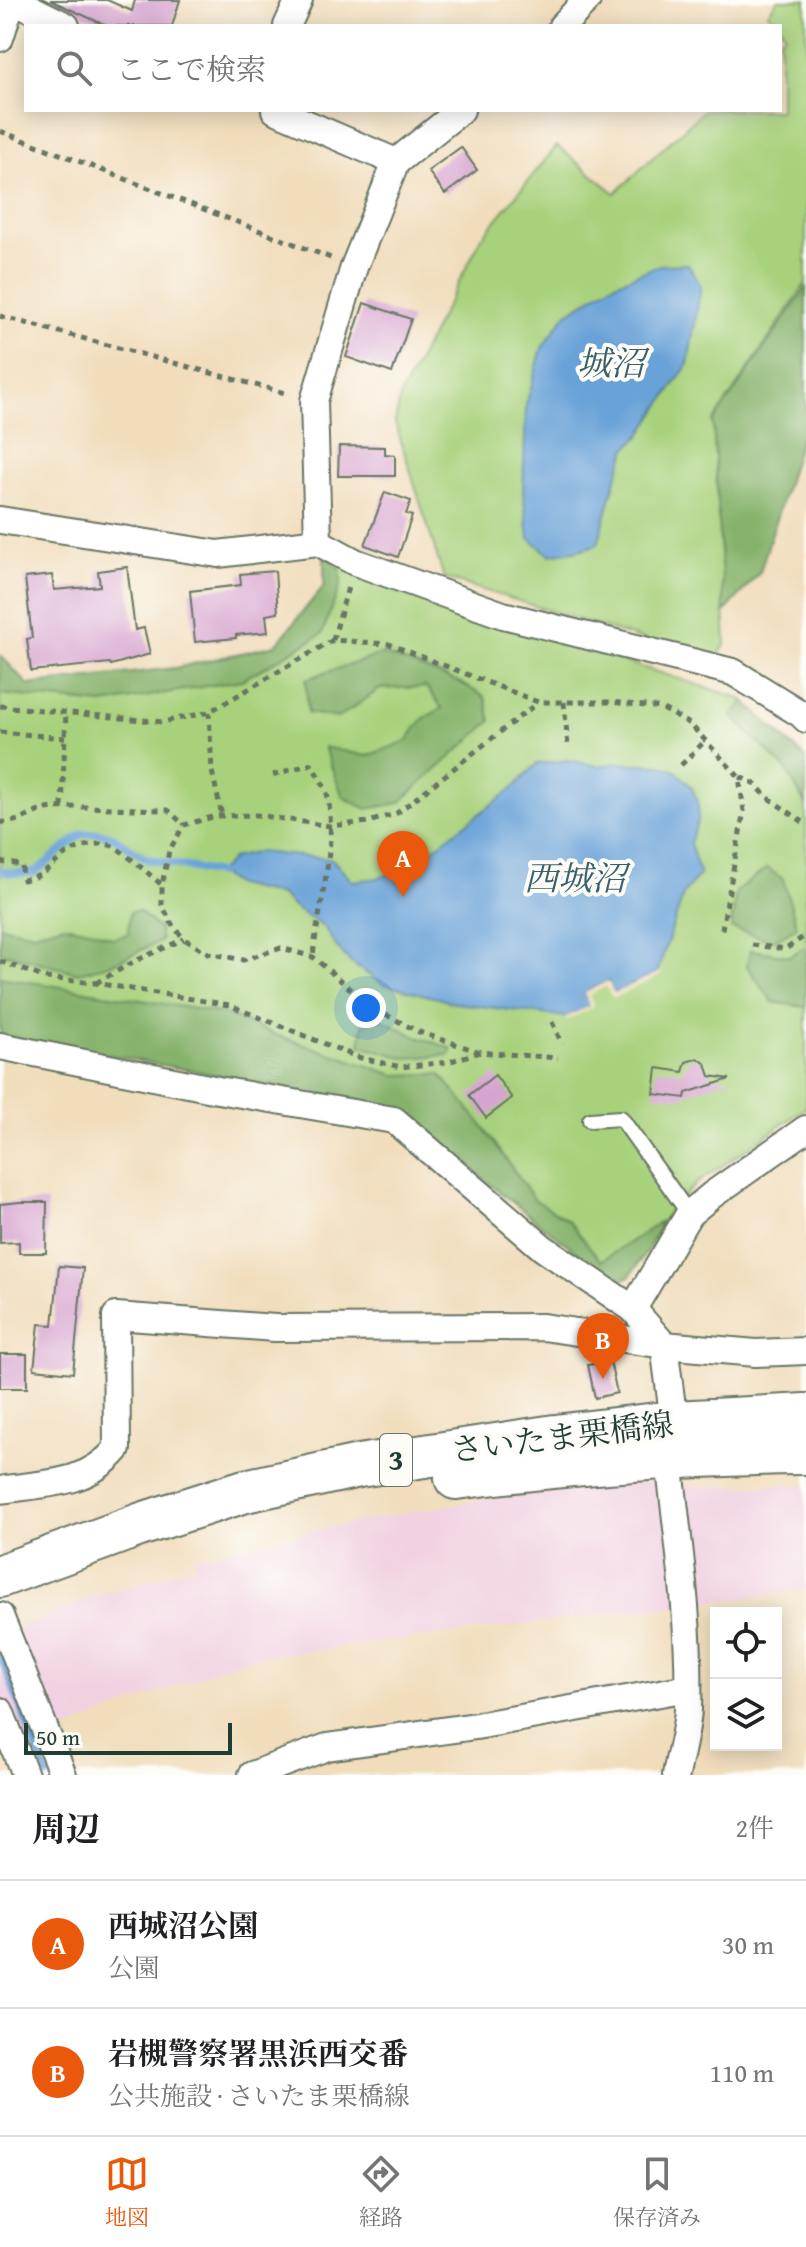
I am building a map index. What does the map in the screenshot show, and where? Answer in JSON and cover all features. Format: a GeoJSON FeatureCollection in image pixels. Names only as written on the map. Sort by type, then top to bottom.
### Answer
{"type":"FeatureCollection","features":[{"type":"Feature","properties":{"kind":"main road","name":"さいたま栗橋線"},"geometry":{"type":"LineString","coordinates":[[0,1605],[152,1548],[253,1517],[368,1491],[559,1467],[672,1440],[806,1415]]}},
{"type":"Feature","properties":{"kind":"main road","name":"さいたま栗橋線"},"geometry":{"type":"LineString","coordinates":[[0,1576],[142,1524],[245,1491],[359,1466],[555,1436],[672,1440],[806,1453]]}},
{"type":"Feature","properties":{"kind":"street"},"geometry":{"type":"LineString","coordinates":[[0,38],[13,0],[62,24]]}},
{"type":"Feature","properties":{"kind":"street"},"geometry":{"type":"LineString","coordinates":[[288,24],[299,0]]}},
{"type":"Feature","properties":{"kind":"street"},"geometry":{"type":"LineString","coordinates":[[564,24],[587,0]]}},
{"type":"Feature","properties":{"kind":"street"},"geometry":{"type":"LineString","coordinates":[[280,112],[396,162]]}},
{"type":"Feature","properties":{"kind":"street"},"geometry":{"type":"LineString","coordinates":[[318,542],[314,401],[354,267],[396,162],[458,112]]}},
{"type":"Feature","properties":{"kind":"street"},"geometry":{"type":"LineString","coordinates":[[0,520],[218,554],[318,542],[355,562],[503,615],[733,672],[806,719]]}},
{"type":"Feature","properties":{"kind":"street"},"geometry":{"type":"LineString","coordinates":[[0,1046],[218,1090],[394,1120],[543,1248],[633,1309],[664,1345],[684,1591],[688,1688],[688,1712],[676,1775]]}},
{"type":"Feature","properties":{"kind":"street"},"geometry":{"type":"LineString","coordinates":[[633,1309],[689,1214],[806,1129]]}},
{"type":"Feature","properties":{"kind":"street"},"geometry":{"type":"LineString","coordinates":[[0,1490],[89,1473],[106,1463],[117,1449],[116,1316],[275,1328],[543,1327],[664,1345],[756,1353],[806,1351]]}},
{"type":"Feature","properties":{"kind":"street"},"geometry":{"type":"LineString","coordinates":[[0,1616],[63,1775]]}},
{"type":"Feature","properties":{"kind":"street"},"geometry":{"type":"LineString","coordinates":[[252,1775],[327,1747],[476,1726],[688,1688]]}},
{"type":"Feature","properties":{"kind":"street"},"geometry":{"type":"LineString","coordinates":[[0,1711],[25,1775]]}},
{"type":"Feature","properties":{"kind":"lane"},"geometry":{"type":"LineString","coordinates":[[590,1120],[621,1118],[689,1214]]}},
{"type":"Feature","properties":{"kind":"path"},"geometry":{"type":"LineString","coordinates":[[0,131],[354,267]]}},
{"type":"Feature","properties":{"kind":"path"},"geometry":{"type":"LineString","coordinates":[[0,316],[314,401]]}},
{"type":"Feature","properties":{"kind":"path"},"geometry":{"type":"LineString","coordinates":[[333,640],[355,562]]}},
{"type":"Feature","properties":{"kind":"path"},"geometry":{"type":"LineString","coordinates":[[0,706],[163,722],[209,712],[333,640],[389,644],[538,702],[612,702],[661,708],[690,724],[739,777],[755,784],[767,797],[806,824]]}},
{"type":"Feature","properties":{"kind":"path"},"geometry":{"type":"LineString","coordinates":[[538,702],[397,813],[369,822],[330,826],[257,815],[222,816],[184,825],[169,851],[162,885],[162,905],[184,939],[208,953],[243,960],[281,948],[313,957],[373,1008],[419,1032],[480,1052],[558,1058]]}},
{"type":"Feature","properties":{"kind":"path"},"geometry":{"type":"LineString","coordinates":[[564,702],[568,746]]}},
{"type":"Feature","properties":{"kind":"path"},"geometry":{"type":"LineString","coordinates":[[62,807],[66,712]]}},
{"type":"Feature","properties":{"kind":"path"},"geometry":{"type":"LineString","coordinates":[[209,712],[212,771],[222,816]]}},
{"type":"Feature","properties":{"kind":"path"},"geometry":{"type":"LineString","coordinates":[[0,732],[65,738]]}},
{"type":"Feature","properties":{"kind":"path"},"geometry":{"type":"LineString","coordinates":[[681,765],[706,740]]}},
{"type":"Feature","properties":{"kind":"path"},"geometry":{"type":"LineString","coordinates":[[273,775],[311,764],[327,794],[330,826],[328,852],[313,957]]}},
{"type":"Feature","properties":{"kind":"path"},"geometry":{"type":"LineString","coordinates":[[721,934],[744,811],[739,777]]}},
{"type":"Feature","properties":{"kind":"path"},"geometry":{"type":"LineString","coordinates":[[0,822],[13,823],[49,808],[85,806],[168,810],[184,825]]}},
{"type":"Feature","properties":{"kind":"path"},"geometry":{"type":"LineString","coordinates":[[0,862],[22,865],[23,880],[41,876],[64,856],[84,845],[113,846],[162,885]]}},
{"type":"Feature","properties":{"kind":"path"},"geometry":{"type":"LineString","coordinates":[[752,945],[786,949],[806,935]]}},
{"type":"Feature","properties":{"kind":"path"},"geometry":{"type":"LineString","coordinates":[[95,983],[184,939]]}},
{"type":"Feature","properties":{"kind":"path"},"geometry":{"type":"LineString","coordinates":[[0,961],[46,978],[229,1005],[357,1057],[401,1067],[448,1062],[480,1052]]}},
{"type":"Feature","properties":{"kind":"path"},"geometry":{"type":"LineString","coordinates":[[552,1022],[562,1044]]}},
{"type":"Feature","properties":{"kind":"shaded area"},"geometry":{"type":"Polygon","coordinates":[[[663,1481],[694,1487],[806,1485],[806,1590],[244,1659],[0,1755],[0,1636],[88,1599],[196,1566],[193,1558],[350,1523],[491,1498],[663,1481]]]}},
{"type":"Feature","properties":{"kind":"green space"},"geometry":{"type":"Polygon","coordinates":[[[778,0],[806,0],[806,283],[713,422],[726,643],[715,662],[444,578],[395,422],[401,394],[482,237],[557,146],[615,193],[702,112],[782,112],[782,37],[785,34],[782,24],[768,13],[778,0]]]}},
{"type":"Feature","properties":{"kind":"green space"},"geometry":{"type":"Polygon","coordinates":[[[806,288],[806,421],[760,572],[724,613],[713,422],[806,288]]]}},
{"type":"Feature","properties":{"kind":"green space"},"geometry":{"type":"Polygon","coordinates":[[[324,555],[383,585],[736,697],[806,759],[806,1108],[697,1183],[667,1213],[629,1277],[614,1281],[400,1109],[0,1035],[0,655],[28,685],[176,668],[276,645],[324,586],[324,555]]]}},
{"type":"Feature","properties":{"kind":"green space"},"geometry":{"type":"Polygon","coordinates":[[[324,555],[340,567],[341,583],[322,634],[242,680],[103,704],[0,694],[0,655],[28,685],[176,668],[276,645],[324,586],[324,555]]]}},
{"type":"Feature","properties":{"kind":"green space"},"geometry":{"type":"Polygon","coordinates":[[[383,654],[459,682],[485,697],[491,721],[399,803],[367,809],[343,797],[324,747],[367,756],[407,741],[423,719],[442,708],[426,687],[380,689],[338,718],[308,713],[306,679],[383,654]]]}},
{"type":"Feature","properties":{"kind":"green space"},"geometry":{"type":"Polygon","coordinates":[[[744,701],[806,759],[806,806],[786,769],[732,717],[744,701]]]}},
{"type":"Feature","properties":{"kind":"green space"},"geometry":{"type":"Polygon","coordinates":[[[767,868],[783,879],[797,927],[773,941],[731,928],[736,892],[767,868]]]}},
{"type":"Feature","properties":{"kind":"green space"},"geometry":{"type":"Polygon","coordinates":[[[139,911],[159,929],[161,941],[109,965],[78,973],[0,952],[0,926],[34,933],[64,925],[113,938],[128,934],[130,912],[139,911]]]}},
{"type":"Feature","properties":{"kind":"green space"},"geometry":{"type":"Polygon","coordinates":[[[806,946],[806,1007],[773,1002],[747,966],[750,950],[790,956],[806,946]]]}},
{"type":"Feature","properties":{"kind":"green space"},"geometry":{"type":"Polygon","coordinates":[[[0,977],[226,1014],[276,1035],[395,1075],[440,1074],[482,1125],[534,1199],[569,1221],[601,1261],[662,1221],[649,1248],[629,1277],[614,1281],[400,1109],[0,1035],[0,977]]]}},
{"type":"Feature","properties":{"kind":"green space"},"geometry":{"type":"Polygon","coordinates":[[[375,1016],[417,1037],[451,1048],[450,1055],[405,1058],[360,1045],[363,1025],[375,1016]]]}},
{"type":"Feature","properties":{"kind":"water","name":"城沼"},"geometry":{"type":"Polygon","coordinates":[[[688,264],[701,286],[688,364],[640,436],[627,448],[598,544],[550,555],[529,538],[523,492],[526,405],[542,348],[566,314],[613,284],[660,265],[688,264]]]}},
{"type":"Feature","properties":{"kind":"water","name":"西城沼"},"geometry":{"type":"Polygon","coordinates":[[[568,760],[598,766],[618,763],[662,765],[676,771],[692,787],[698,803],[698,820],[690,843],[700,875],[684,893],[657,973],[614,993],[608,981],[584,993],[590,1006],[566,1017],[456,1003],[383,984],[351,963],[325,928],[293,907],[281,895],[236,885],[218,873],[233,858],[258,852],[332,859],[352,881],[380,878],[422,857],[511,790],[537,764],[568,760]]]}},
{"type":"Feature","properties":{"kind":"pier"},"geometry":{"type":"Polygon","coordinates":[[[662,971],[659,976],[615,997],[611,996],[606,986],[589,995],[592,1008],[567,1020],[566,1017],[589,1006],[584,993],[608,981],[614,993],[662,971]]]}},
{"type":"Feature","properties":{"kind":"building"},"geometry":{"type":"Polygon","coordinates":[[[50,0],[107,0],[132,11],[135,0],[180,0],[173,24],[103,24],[50,0]]]}},
{"type":"Feature","properties":{"kind":"building"},"geometry":{"type":"Polygon","coordinates":[[[461,147],[477,170],[445,194],[428,171],[461,147]]]}},
{"type":"Feature","properties":{"kind":"building"},"geometry":{"type":"Polygon","coordinates":[[[364,303],[411,319],[392,373],[346,357],[364,303]]]}},
{"type":"Feature","properties":{"kind":"building"},"geometry":{"type":"Polygon","coordinates":[[[339,446],[385,447],[385,454],[395,455],[395,476],[338,476],[339,446]]]}},
{"type":"Feature","properties":{"kind":"building"},"geometry":{"type":"Polygon","coordinates":[[[385,492],[411,501],[406,514],[412,516],[398,557],[365,545],[385,492]]]}},
{"type":"Feature","properties":{"kind":"building"},"geometry":{"type":"Polygon","coordinates":[[[127,567],[135,630],[144,628],[150,654],[111,665],[31,671],[27,639],[32,638],[25,578],[52,575],[54,590],[100,586],[98,571],[127,567]]]}},
{"type":"Feature","properties":{"kind":"building"},"geometry":{"type":"Polygon","coordinates":[[[275,571],[278,613],[266,615],[268,632],[195,642],[190,591],[241,585],[240,574],[275,571]]]}},
{"type":"Feature","properties":{"kind":"building"},"geometry":{"type":"Polygon","coordinates":[[[698,1058],[706,1064],[710,1076],[730,1079],[686,1093],[685,1098],[654,1094],[657,1068],[683,1072],[686,1062],[698,1058]]]}},
{"type":"Feature","properties":{"kind":"building"},"geometry":{"type":"Polygon","coordinates":[[[495,1075],[512,1098],[486,1118],[469,1095],[495,1075]]]}},
{"type":"Feature","properties":{"kind":"building"},"geometry":{"type":"Polygon","coordinates":[[[47,1202],[46,1253],[19,1253],[19,1242],[0,1243],[0,1204],[47,1202]]]}},
{"type":"Feature","properties":{"kind":"building"},"geometry":{"type":"Polygon","coordinates":[[[59,1266],[83,1268],[73,1373],[34,1369],[39,1324],[53,1325],[59,1266]]]}},
{"type":"Feature","properties":{"kind":"building"},"geometry":{"type":"Polygon","coordinates":[[[0,1354],[27,1354],[27,1388],[0,1388],[0,1354]]]}},
{"type":"Feature","properties":{"kind":"building"},"geometry":{"type":"Polygon","coordinates":[[[610,1361],[617,1393],[595,1398],[588,1365],[610,1361]]]}},
{"type":"Feature","properties":{"kind":"waterway"},"geometry":{"type":"LineString","coordinates":[[0,871],[34,873],[82,834],[99,833],[113,837],[147,859],[218,873]]}},
{"type":"Feature","properties":{"kind":"waterway"},"geometry":{"type":"LineString","coordinates":[[0,1653],[47,1775]]}},
{"type":"Feature","properties":{"kind":"place","name":"西城沼公園"},"geometry":{"type":"Point","coordinates":[403,897]}},
{"type":"Feature","properties":{"kind":"place","name":"岩槻警察署黒浜西交番"},"geometry":{"type":"Point","coordinates":[603,1379]}}]}
